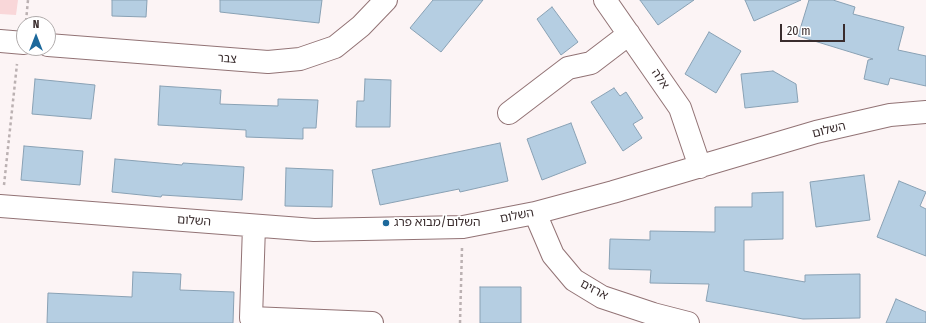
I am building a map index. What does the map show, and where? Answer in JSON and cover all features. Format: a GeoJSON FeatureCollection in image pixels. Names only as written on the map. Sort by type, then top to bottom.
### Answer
{"type":"FeatureCollection","features":[{"type":"Feature","properties":{"kind":"street","name":"צבר"},"geometry":{"type":"LineString","coordinates":[[56,46],[268,62],[300,59],[335,48],[361,26],[386,0]]}},
{"type":"Feature","properties":{"kind":"street","name":"אלה"},"geometry":{"type":"LineString","coordinates":[[605,0],[680,108],[700,167]]}},
{"type":"Feature","properties":{"kind":"street"},"geometry":{"type":"LineString","coordinates":[[509,113],[568,68],[591,62],[629,34]]}},
{"type":"Feature","properties":{"kind":"street"},"geometry":{"type":"LineString","coordinates":[[0,41],[16,43]]}},
{"type":"Feature","properties":{"kind":"street","name":"השלום"},"geometry":{"type":"LineString","coordinates":[[2,198],[254,226],[314,230],[463,227],[535,213],[700,167],[816,132],[890,115],[926,112]]}},
{"type":"Feature","properties":{"kind":"street","name":"ארזים"},"geometry":{"type":"LineString","coordinates":[[535,213],[553,255],[574,280],[602,297],[653,314],[688,323]]}},
{"type":"Feature","properties":{"kind":"street"},"geometry":{"type":"LineString","coordinates":[[254,226],[251,318],[372,323]]}},
{"type":"Feature","properties":{"kind":"path"},"geometry":{"type":"LineString","coordinates":[[27,16],[28,0]]}},
{"type":"Feature","properties":{"kind":"path"},"geometry":{"type":"LineString","coordinates":[[2,198],[16,77]]}},
{"type":"Feature","properties":{"kind":"path"},"geometry":{"type":"LineString","coordinates":[[460,323],[463,227]]}},
{"type":"Feature","properties":{"kind":"shaded area"},"geometry":{"type":"Polygon","coordinates":[[[0,0],[18,0],[16,15],[0,14],[0,0]]]}},
{"type":"Feature","properties":{"kind":"building"},"geometry":{"type":"Polygon","coordinates":[[[112,0],[147,0],[146,17],[112,16],[112,0]]]}},
{"type":"Feature","properties":{"kind":"building"},"geometry":{"type":"Polygon","coordinates":[[[220,0],[322,0],[319,23],[220,12],[220,0]]]}},
{"type":"Feature","properties":{"kind":"building"},"geometry":{"type":"Polygon","coordinates":[[[433,0],[483,0],[441,52],[410,28],[433,0]]]}},
{"type":"Feature","properties":{"kind":"building"},"geometry":{"type":"Polygon","coordinates":[[[640,0],[694,0],[658,25],[640,0]]]}},
{"type":"Feature","properties":{"kind":"building"},"geometry":{"type":"Polygon","coordinates":[[[745,0],[801,0],[754,21],[745,0]]]}},
{"type":"Feature","properties":{"kind":"building"},"geometry":{"type":"Polygon","coordinates":[[[809,0],[833,0],[855,7],[853,14],[904,27],[898,50],[926,56],[926,86],[890,78],[888,85],[864,79],[868,60],[873,59],[798,36],[809,0]]]}},
{"type":"Feature","properties":{"kind":"building"},"geometry":{"type":"Polygon","coordinates":[[[552,7],[578,42],[561,55],[537,19],[552,7]]]}},
{"type":"Feature","properties":{"kind":"building"},"geometry":{"type":"Polygon","coordinates":[[[709,32],[741,51],[716,93],[685,74],[709,32]]]}},
{"type":"Feature","properties":{"kind":"building"},"geometry":{"type":"Polygon","coordinates":[[[773,71],[796,84],[798,102],[745,108],[741,74],[773,71]]]}},
{"type":"Feature","properties":{"kind":"building"},"geometry":{"type":"Polygon","coordinates":[[[35,79],[95,85],[91,119],[32,114],[35,79]]]}},
{"type":"Feature","properties":{"kind":"building"},"geometry":{"type":"Polygon","coordinates":[[[365,79],[391,80],[390,127],[356,127],[357,101],[364,101],[365,79]]]}},
{"type":"Feature","properties":{"kind":"building"},"geometry":{"type":"Polygon","coordinates":[[[160,86],[221,90],[220,104],[278,106],[278,99],[318,100],[316,128],[303,128],[303,139],[246,137],[246,130],[158,125],[160,86]]]}},
{"type":"Feature","properties":{"kind":"building"},"geometry":{"type":"Polygon","coordinates":[[[614,88],[620,96],[626,92],[643,118],[633,124],[642,138],[623,151],[591,102],[614,88]]]}},
{"type":"Feature","properties":{"kind":"building"},"geometry":{"type":"Polygon","coordinates":[[[571,123],[586,163],[542,180],[527,139],[571,123]]]}},
{"type":"Feature","properties":{"kind":"building"},"geometry":{"type":"Polygon","coordinates":[[[500,143],[508,181],[460,192],[459,189],[380,205],[372,170],[500,143]]]}},
{"type":"Feature","properties":{"kind":"building"},"geometry":{"type":"Polygon","coordinates":[[[24,146],[83,151],[80,185],[21,180],[24,146]]]}},
{"type":"Feature","properties":{"kind":"building"},"geometry":{"type":"Polygon","coordinates":[[[115,159],[182,165],[183,163],[244,167],[242,200],[162,195],[161,197],[112,192],[115,159]]]}},
{"type":"Feature","properties":{"kind":"building"},"geometry":{"type":"Polygon","coordinates":[[[286,168],[333,170],[332,207],[285,206],[286,168]]]}},
{"type":"Feature","properties":{"kind":"building"},"geometry":{"type":"Polygon","coordinates":[[[864,175],[870,220],[816,227],[810,182],[864,175]]]}},
{"type":"Feature","properties":{"kind":"building"},"geometry":{"type":"Polygon","coordinates":[[[899,181],[926,192],[920,206],[926,209],[926,256],[877,237],[899,181]]]}},
{"type":"Feature","properties":{"kind":"building"},"geometry":{"type":"Polygon","coordinates":[[[783,192],[783,239],[744,240],[744,271],[805,282],[805,275],[860,274],[860,318],[803,319],[706,301],[709,284],[650,283],[651,270],[609,269],[610,239],[650,240],[650,231],[715,232],[715,207],[752,207],[752,193],[783,192]]]}},
{"type":"Feature","properties":{"kind":"building"},"geometry":{"type":"Polygon","coordinates":[[[133,272],[181,274],[180,290],[234,292],[233,323],[47,323],[48,293],[132,297],[133,272]]]}},
{"type":"Feature","properties":{"kind":"building"},"geometry":{"type":"Polygon","coordinates":[[[480,287],[521,287],[521,323],[480,323],[480,287]]]}},
{"type":"Feature","properties":{"kind":"building"},"geometry":{"type":"Polygon","coordinates":[[[896,299],[926,312],[926,323],[886,323],[896,299]]]}},
{"type":"Feature","properties":{"kind":"place","name":"השלום/מבוא פרג"},"geometry":{"type":"Point","coordinates":[386,223]}}]}
